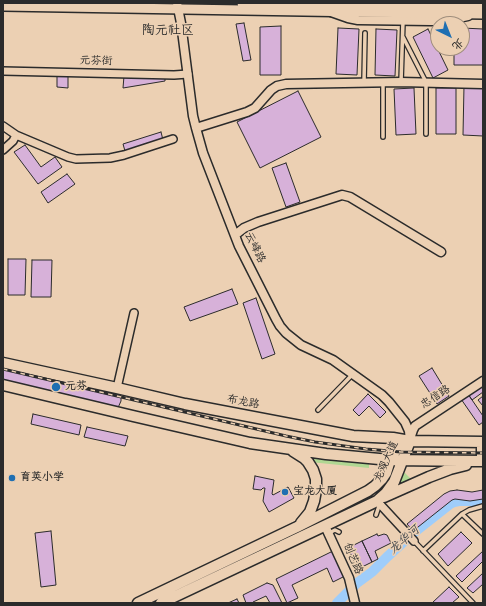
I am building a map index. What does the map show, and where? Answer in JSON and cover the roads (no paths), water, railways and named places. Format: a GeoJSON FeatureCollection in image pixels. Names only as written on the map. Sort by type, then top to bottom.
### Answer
{"type":"FeatureCollection","features":[{"type":"Feature","properties":{"kind":"main road"},"geometry":{"type":"LineString","coordinates":[[242,3],[255,6],[327,11],[481,11]]}},
{"type":"Feature","properties":{"kind":"main road"},"geometry":{"type":"LineString","coordinates":[[3,6],[449,4],[481,11]]}},
{"type":"Feature","properties":{"kind":"main road","name":"布龙路"},"geometry":{"type":"LineString","coordinates":[[3,363],[185,404],[353,436],[393,438],[410,441],[483,442]]}},
{"type":"Feature","properties":{"kind":"main road"},"geometry":{"type":"LineString","coordinates":[[3,385],[250,443],[290,449],[402,461],[482,461]]}},
{"type":"Feature","properties":{"kind":"main road","name":"龙观大道"},"geometry":{"type":"LineString","coordinates":[[138,603],[297,527],[372,488],[380,482],[390,460],[399,447],[410,441]]}},
{"type":"Feature","properties":{"kind":"main road","name":"龙观大道"},"geometry":{"type":"LineString","coordinates":[[161,603],[326,530],[379,503],[395,479],[410,441]]}},
{"type":"Feature","properties":{"kind":"main road"},"geometry":{"type":"LineString","coordinates":[[482,461],[483,442]]}},
{"type":"Feature","properties":{"kind":"main road"},"geometry":{"type":"LineString","coordinates":[[290,449],[308,462],[313,470],[316,484],[316,496],[312,506],[307,516],[297,527]]}},
{"type":"Feature","properties":{"kind":"main road"},"geometry":{"type":"LineString","coordinates":[[379,503],[439,473],[482,461]]}},
{"type":"Feature","properties":{"kind":"street","name":"云峰路"},"geometry":{"type":"LineString","coordinates":[[177,6],[196,128],[203,153],[245,258],[280,326],[301,345],[332,360],[389,402],[408,427],[410,441]]}},
{"type":"Feature","properties":{"kind":"street"},"geometry":{"type":"LineString","coordinates":[[327,11],[358,20],[404,21],[445,20],[481,11]]}},
{"type":"Feature","properties":{"kind":"street","name":"元芬街"},"geometry":{"type":"LineString","coordinates":[[3,71],[166,75],[188,74]]}},
{"type":"Feature","properties":{"kind":"street"},"geometry":{"type":"LineString","coordinates":[[196,128],[247,112],[255,108],[271,90],[277,86],[286,84],[383,82],[483,84]]}},
{"type":"Feature","properties":{"kind":"street"},"geometry":{"type":"LineString","coordinates":[[3,126],[16,136],[68,157],[83,159],[110,158],[124,155],[173,139]]}},
{"type":"Feature","properties":{"kind":"street"},"geometry":{"type":"LineString","coordinates":[[3,150],[13,141],[16,136]]}},
{"type":"Feature","properties":{"kind":"street"},"geometry":{"type":"LineString","coordinates":[[235,235],[244,228],[258,222],[342,195],[350,197],[441,252]]}},
{"type":"Feature","properties":{"kind":"street"},"geometry":{"type":"LineString","coordinates":[[117,388],[134,313]]}},
{"type":"Feature","properties":{"kind":"street","name":"忠信路"},"geometry":{"type":"LineString","coordinates":[[410,441],[415,426],[483,380]]}},
{"type":"Feature","properties":{"kind":"street"},"geometry":{"type":"LineString","coordinates":[[379,503],[413,541]]}},
{"type":"Feature","properties":{"kind":"street","name":"创艺路"},"geometry":{"type":"LineString","coordinates":[[326,530],[349,578],[354,600]]}},
{"type":"Feature","properties":{"kind":"lane"},"geometry":{"type":"LineString","coordinates":[[401,82],[404,21]]}},
{"type":"Feature","properties":{"kind":"lane"},"geometry":{"type":"LineString","coordinates":[[364,83],[365,33]]}},
{"type":"Feature","properties":{"kind":"lane"},"geometry":{"type":"LineString","coordinates":[[403,37],[426,82],[426,134]]}},
{"type":"Feature","properties":{"kind":"lane"},"geometry":{"type":"LineString","coordinates":[[383,82],[384,137]]}},
{"type":"Feature","properties":{"kind":"lane"},"geometry":{"type":"LineString","coordinates":[[318,410],[353,374]]}},
{"type":"Feature","properties":{"kind":"lane"},"geometry":{"type":"LineString","coordinates":[[376,515],[379,503]]}},
{"type":"Feature","properties":{"kind":"lane"},"geometry":{"type":"LineString","coordinates":[[423,551],[462,514],[473,508],[483,506]]}},
{"type":"Feature","properties":{"kind":"lane"},"geometry":{"type":"LineString","coordinates":[[462,514],[483,534]]}},
{"type":"Feature","properties":{"kind":"lane"},"geometry":{"type":"LineString","coordinates":[[326,530],[335,530],[339,532]]}},
{"type":"Feature","properties":{"kind":"lane"},"geometry":{"type":"LineString","coordinates":[[413,541],[473,603]]}},
{"type":"Feature","properties":{"kind":"waterway","name":"龙华河"},"geometry":{"type":"LineString","coordinates":[[337,603],[412,534],[450,504],[459,501],[483,499]]}},
{"type":"Feature","properties":{"kind":"railway"},"geometry":{"type":"LineString","coordinates":[[3,369],[315,442],[401,452],[483,453]]}},
{"type":"Feature","properties":{"kind":"place","name":"元芬"},"geometry":{"type":"Point","coordinates":[56,387]}},
{"type":"Feature","properties":{"kind":"place","name":"育英小学"},"geometry":{"type":"Point","coordinates":[12,478]}},
{"type":"Feature","properties":{"kind":"place","name":"宝龙大厦"},"geometry":{"type":"Point","coordinates":[285,492]}},
{"type":"Feature","properties":{"kind":"district","name":"陶元社区"},"geometry":{"type":"Point","coordinates":[168,32]}}]}
